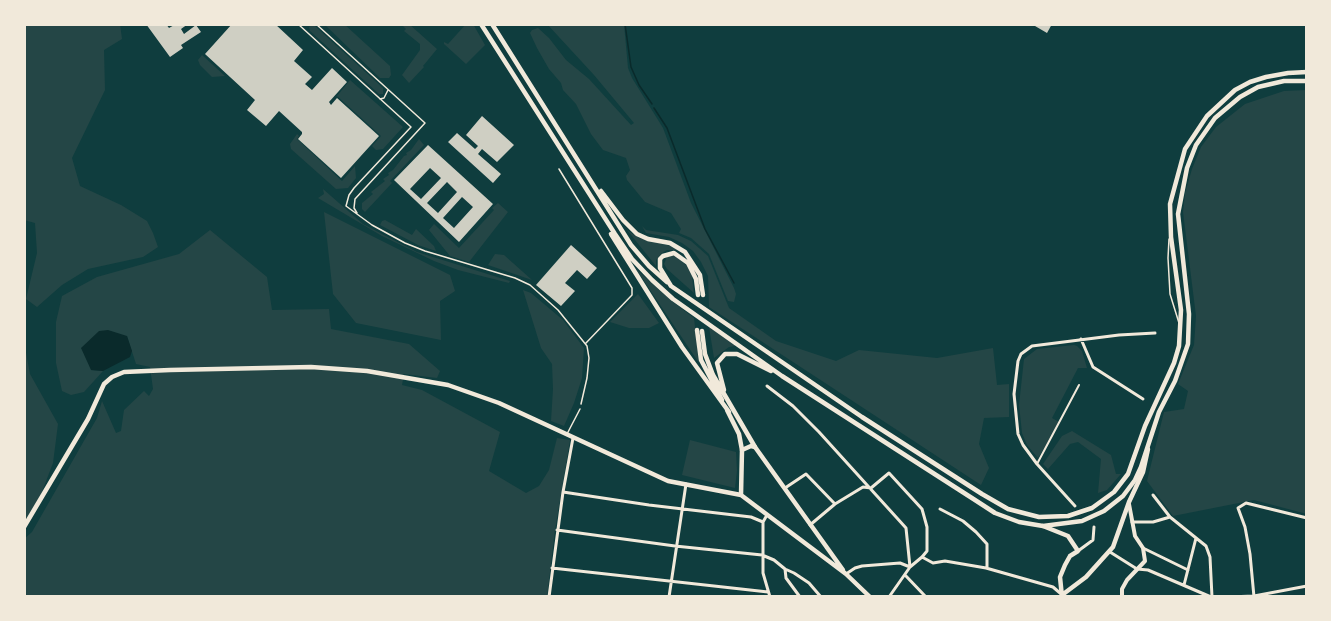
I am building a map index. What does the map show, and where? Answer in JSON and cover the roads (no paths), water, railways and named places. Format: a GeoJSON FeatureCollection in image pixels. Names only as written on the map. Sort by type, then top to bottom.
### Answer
{"type":"FeatureCollection","features":[{"type":"Feature","properties":{"kind":"main road"},"geometry":{"type":"LineString","coordinates":[[481,24],[632,259],[662,288],[782,376],[995,513],[1019,522],[1043,526],[1068,536],[1078,551],[1070,556]]}},
{"type":"Feature","properties":{"kind":"main road"},"geometry":{"type":"LineString","coordinates":[[492,24],[632,244],[649,266],[671,286],[862,417],[1008,509],[1029,515],[1055,518],[1092,508],[1122,483],[1128,474],[1154,405],[1174,363],[1181,329],[1180,300],[1170,220],[1173,188],[1185,149],[1207,116],[1227,96],[1250,82],[1288,73],[1307,72]]}},
{"type":"Feature","properties":{"kind":"main road"},"geometry":{"type":"LineString","coordinates":[[1043,526],[1082,521],[1114,504],[1135,480],[1159,412],[1175,381],[1188,344],[1190,314],[1178,214],[1187,168],[1196,146],[1215,118],[1249,92],[1258,87],[1284,81],[1307,81]]}},
{"type":"Feature","properties":{"kind":"main road"},"geometry":{"type":"LineString","coordinates":[[586,173],[629,227],[643,237],[670,243],[685,252],[700,275],[700,295],[696,279],[688,263],[674,253],[668,253],[660,259],[660,268],[671,286]]}},
{"type":"Feature","properties":{"kind":"main road"},"geometry":{"type":"LineString","coordinates":[[592,199],[614,240],[699,372],[731,410]]}},
{"type":"Feature","properties":{"kind":"main road"},"geometry":{"type":"LineString","coordinates":[[699,330],[701,360],[731,410],[784,489],[846,574]]}},
{"type":"Feature","properties":{"kind":"main road"},"geometry":{"type":"LineString","coordinates":[[741,495],[742,450],[717,363],[725,354],[737,354],[782,376]]}},
{"type":"Feature","properties":{"kind":"main road"},"geometry":{"type":"LineString","coordinates":[[24,527],[88,419],[104,384],[112,377],[124,372],[311,367],[367,370],[448,385],[499,403],[653,475],[741,495],[846,574],[870,597]]}},
{"type":"Feature","properties":{"kind":"main road"},"geometry":{"type":"LineString","coordinates":[[742,450],[748,446],[755,447]]}},
{"type":"Feature","properties":{"kind":"main road"},"geometry":{"type":"LineString","coordinates":[[1062,596],[1086,577],[1110,552],[1143,472],[1148,447]]}},
{"type":"Feature","properties":{"kind":"main road"},"geometry":{"type":"LineString","coordinates":[[1062,596],[1060,577],[1070,556],[1071,548],[1068,536]]}},
{"type":"Feature","properties":{"kind":"street"},"geometry":{"type":"LineString","coordinates":[[1076,506],[1037,464],[1023,445],[1016,423],[1014,394],[1016,369],[1021,354],[1032,346],[1081,339],[1155,333]]}},
{"type":"Feature","properties":{"kind":"street"},"geometry":{"type":"LineString","coordinates":[[1081,339],[1093,367],[1143,399]]}},
{"type":"Feature","properties":{"kind":"street"},"geometry":{"type":"LineString","coordinates":[[1037,464],[1079,385]]}},
{"type":"Feature","properties":{"kind":"street"},"geometry":{"type":"LineString","coordinates":[[767,386],[793,406],[906,528],[910,567]]}},
{"type":"Feature","properties":{"kind":"street"},"geometry":{"type":"LineString","coordinates":[[549,597],[557,530],[573,438]]}},
{"type":"Feature","properties":{"kind":"street"},"geometry":{"type":"LineString","coordinates":[[810,525],[835,504],[862,487],[871,488],[890,472],[922,509],[927,527],[927,551],[910,567],[889,597]]}},
{"type":"Feature","properties":{"kind":"street"},"geometry":{"type":"LineString","coordinates":[[784,489],[806,474],[835,504]]}},
{"type":"Feature","properties":{"kind":"street"},"geometry":{"type":"LineString","coordinates":[[669,597],[686,484]]}},
{"type":"Feature","properties":{"kind":"street"},"geometry":{"type":"LineString","coordinates":[[563,492],[751,516],[763,522]]}},
{"type":"Feature","properties":{"kind":"street"},"geometry":{"type":"LineString","coordinates":[[1110,552],[1137,569],[1148,570],[1212,597],[1209,551],[1170,517],[1153,495]]}},
{"type":"Feature","properties":{"kind":"street"},"geometry":{"type":"LineString","coordinates":[[1122,597],[1122,589],[1127,580],[1145,561],[1143,548],[1135,536],[1129,502]]}},
{"type":"Feature","properties":{"kind":"street"},"geometry":{"type":"LineString","coordinates":[[1254,597],[1247,536],[1238,508],[1246,503],[1307,518]]}},
{"type":"Feature","properties":{"kind":"street"},"geometry":{"type":"LineString","coordinates":[[940,509],[963,521],[987,544],[987,568]]}},
{"type":"Feature","properties":{"kind":"street"},"geometry":{"type":"LineString","coordinates":[[768,514],[763,522],[762,555],[763,573],[770,597]]}},
{"type":"Feature","properties":{"kind":"street"},"geometry":{"type":"LineString","coordinates":[[1132,522],[1153,522],[1170,517]]}},
{"type":"Feature","properties":{"kind":"street"},"geometry":{"type":"LineString","coordinates":[[1078,551],[1093,540],[1094,527]]}},
{"type":"Feature","properties":{"kind":"street"},"geometry":{"type":"LineString","coordinates":[[557,530],[762,555],[774,560],[809,583],[821,597]]}},
{"type":"Feature","properties":{"kind":"street"},"geometry":{"type":"LineString","coordinates":[[1184,585],[1196,538]]}},
{"type":"Feature","properties":{"kind":"street"},"geometry":{"type":"LineString","coordinates":[[1143,548],[1188,570]]}},
{"type":"Feature","properties":{"kind":"street"},"geometry":{"type":"LineString","coordinates":[[922,558],[933,563],[945,561],[987,568],[1053,587],[1062,596]]}},
{"type":"Feature","properties":{"kind":"street"},"geometry":{"type":"LineString","coordinates":[[846,574],[862,566],[894,563],[910,567]]}},
{"type":"Feature","properties":{"kind":"street"},"geometry":{"type":"LineString","coordinates":[[552,568],[768,592]]}},
{"type":"Feature","properties":{"kind":"street"},"geometry":{"type":"LineString","coordinates":[[785,569],[786,578],[800,597]]}},
{"type":"Feature","properties":{"kind":"street"},"geometry":{"type":"LineString","coordinates":[[905,575],[926,597]]}},
{"type":"Feature","properties":{"kind":"street"},"geometry":{"type":"LineString","coordinates":[[1228,597],[1254,597],[1307,586]]}},
{"type":"Feature","properties":{"kind":"lane"},"geometry":{"type":"LineString","coordinates":[[298,24],[411,127],[354,188],[346,206],[385,232],[425,251],[497,272],[530,285],[558,310],[585,344],[589,357],[581,404]]}},
{"type":"Feature","properties":{"kind":"lane"},"geometry":{"type":"LineString","coordinates":[[316,24],[425,123],[355,199],[354,208],[359,216]]}},
{"type":"Feature","properties":{"kind":"lane"},"geometry":{"type":"LineString","coordinates":[[379,99],[384,98],[388,90]]}},
{"type":"Feature","properties":{"kind":"lane"},"geometry":{"type":"LineString","coordinates":[[560,169],[633,288],[632,295],[585,344]]}},
{"type":"Feature","properties":{"kind":"lane"},"geometry":{"type":"LineString","coordinates":[[1170,220],[1168,258],[1170,294],[1181,329]]}},
{"type":"Feature","properties":{"kind":"lane"},"geometry":{"type":"LineString","coordinates":[[567,435],[580,409]]}},
{"type":"Feature","properties":{"kind":"waterway"},"geometry":{"type":"LineString","coordinates":[[625,24],[631,67],[639,85],[652,104]]}},
{"type":"Feature","properties":{"kind":"waterway"},"geometry":{"type":"LineString","coordinates":[[654,108],[667,128],[705,229],[734,283]]}}]}
